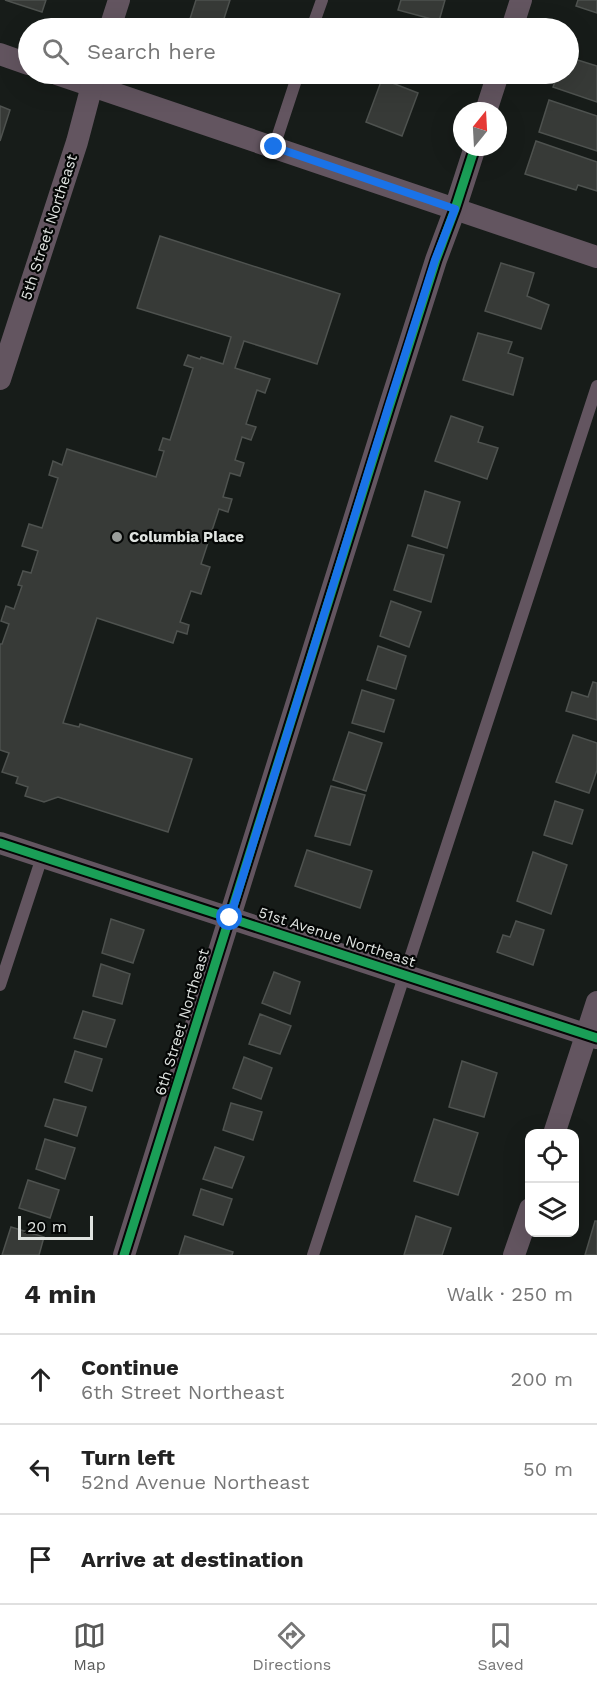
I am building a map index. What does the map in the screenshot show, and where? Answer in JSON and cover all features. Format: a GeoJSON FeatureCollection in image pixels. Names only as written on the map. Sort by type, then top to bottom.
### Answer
{"type":"FeatureCollection","features":[{"type":"Feature","properties":{"kind":"street"},"geometry":{"type":"LineString","coordinates":[[113,18],[119,0]]}},
{"type":"Feature","properties":{"kind":"street"},"geometry":{"type":"LineString","coordinates":[[515,18],[521,0]]}},
{"type":"Feature","properties":{"kind":"street"},"geometry":{"type":"LineString","coordinates":[[0,54],[18,60]]}},
{"type":"Feature","properties":{"kind":"street","name":"5th Street Northeast"},"geometry":{"type":"LineString","coordinates":[[0,379],[77,142],[93,84]]}},
{"type":"Feature","properties":{"kind":"street"},"geometry":{"type":"LineString","coordinates":[[107,84],[274,147],[597,257]]}},
{"type":"Feature","properties":{"kind":"street"},"geometry":{"type":"LineString","coordinates":[[489,102],[495,84]]}},
{"type":"Feature","properties":{"kind":"street","name":"6th Street Northeast"},"geometry":{"type":"LineString","coordinates":[[124,1255],[435,260],[472,156]]}},
{"type":"Feature","properties":{"kind":"street","name":"51st Avenue Northeast"},"geometry":{"type":"LineString","coordinates":[[0,843],[592,1036]]}},
{"type":"Feature","properties":{"kind":"street"},"geometry":{"type":"LineString","coordinates":[[556,1129],[592,1036],[597,1002]]}},
{"type":"Feature","properties":{"kind":"street"},"geometry":{"type":"LineString","coordinates":[[514,1255],[525,1223]]}},
{"type":"Feature","properties":{"kind":"lane"},"geometry":{"type":"LineString","coordinates":[[316,18],[322,0]]}},
{"type":"Feature","properties":{"kind":"lane"},"geometry":{"type":"LineString","coordinates":[[274,147],[295,84]]}},
{"type":"Feature","properties":{"kind":"lane"},"geometry":{"type":"LineString","coordinates":[[313,1255],[597,386]]}},
{"type":"Feature","properties":{"kind":"lane"},"geometry":{"type":"LineString","coordinates":[[0,985],[42,857]]}},
{"type":"Feature","properties":{"kind":"building"},"geometry":{"type":"Polygon","coordinates":[[[5,0],[46,0],[42,12],[5,0]]]}},
{"type":"Feature","properties":{"kind":"building"},"geometry":{"type":"Polygon","coordinates":[[[196,0],[230,0],[224,18],[190,18],[196,0]]]}},
{"type":"Feature","properties":{"kind":"building"},"geometry":{"type":"Polygon","coordinates":[[[401,0],[445,0],[440,18],[428,18],[398,10],[401,0]]]}},
{"type":"Feature","properties":{"kind":"building"},"geometry":{"type":"Polygon","coordinates":[[[578,0],[597,0],[597,13],[576,6],[578,0]]]}},
{"type":"Feature","properties":{"kind":"building"},"geometry":{"type":"Polygon","coordinates":[[[579,60],[597,66],[597,102],[553,87],[554,84],[579,84],[579,60]]]}},
{"type":"Feature","properties":{"kind":"building"},"geometry":{"type":"Polygon","coordinates":[[[380,84],[395,84],[418,93],[402,136],[366,122],[380,84]]]}},
{"type":"Feature","properties":{"kind":"building"},"geometry":{"type":"Polygon","coordinates":[[[549,100],[597,116],[597,151],[539,132],[549,100]]]}},
{"type":"Feature","properties":{"kind":"building"},"geometry":{"type":"Polygon","coordinates":[[[0,106],[10,110],[0,141],[0,106]]]}},
{"type":"Feature","properties":{"kind":"building"},"geometry":{"type":"Polygon","coordinates":[[[536,141],[597,162],[597,191],[578,185],[576,190],[525,174],[536,141]]]}},
{"type":"Feature","properties":{"kind":"building","name":"Columbia Place"},"geometry":{"type":"Polygon","coordinates":[[[160,236],[340,294],[317,364],[244,341],[235,368],[270,379],[265,393],[257,390],[246,424],[256,427],[251,440],[242,437],[235,460],[244,463],[240,476],[230,473],[223,497],[232,499],[228,512],[219,509],[201,564],[210,567],[201,594],[191,591],[180,622],[189,625],[187,634],[177,631],[173,643],[97,618],[63,723],[79,727],[80,724],[192,759],[168,832],[58,797],[44,802],[25,796],[28,787],[16,783],[18,777],[2,772],[9,753],[0,750],[0,644],[2,644],[9,624],[1,621],[6,606],[14,609],[22,586],[18,585],[23,571],[31,573],[38,551],[22,546],[29,524],[42,528],[58,478],[49,475],[53,461],[62,465],[67,449],[156,477],[164,451],[159,450],[163,438],[170,440],[193,368],[184,365],[188,355],[223,364],[231,337],[137,308],[160,236]]]}},
{"type":"Feature","properties":{"kind":"building"},"geometry":{"type":"Polygon","coordinates":[[[501,263],[534,273],[527,296],[549,305],[541,329],[485,311],[501,263]]]}},
{"type":"Feature","properties":{"kind":"building"},"geometry":{"type":"Polygon","coordinates":[[[478,333],[512,342],[508,353],[523,358],[513,395],[463,380],[478,333]]]}},
{"type":"Feature","properties":{"kind":"building"},"geometry":{"type":"Polygon","coordinates":[[[451,416],[483,427],[478,442],[498,448],[487,479],[435,461],[451,416]]]}},
{"type":"Feature","properties":{"kind":"building"},"geometry":{"type":"Polygon","coordinates":[[[425,491],[460,502],[447,548],[412,536],[425,491]]]}},
{"type":"Feature","properties":{"kind":"building"},"geometry":{"type":"Polygon","coordinates":[[[408,545],[444,555],[431,602],[394,590],[408,545]]]}},
{"type":"Feature","properties":{"kind":"building"},"geometry":{"type":"Polygon","coordinates":[[[391,601],[421,612],[409,647],[380,636],[391,601]]]}},
{"type":"Feature","properties":{"kind":"building"},"geometry":{"type":"Polygon","coordinates":[[[378,646],[406,656],[396,689],[367,680],[378,646]]]}},
{"type":"Feature","properties":{"kind":"building"},"geometry":{"type":"Polygon","coordinates":[[[593,682],[597,683],[597,720],[566,711],[572,692],[588,697],[593,682]]]}},
{"type":"Feature","properties":{"kind":"building"},"geometry":{"type":"Polygon","coordinates":[[[362,690],[394,700],[384,732],[352,723],[362,690]]]}},
{"type":"Feature","properties":{"kind":"building"},"geometry":{"type":"Polygon","coordinates":[[[349,732],[382,743],[366,791],[333,780],[349,732]]]}},
{"type":"Feature","properties":{"kind":"building"},"geometry":{"type":"Polygon","coordinates":[[[573,735],[597,743],[597,770],[589,793],[556,782],[573,735]]]}},
{"type":"Feature","properties":{"kind":"building"},"geometry":{"type":"Polygon","coordinates":[[[331,786],[365,795],[350,845],[315,836],[331,786]]]}},
{"type":"Feature","properties":{"kind":"building"},"geometry":{"type":"Polygon","coordinates":[[[555,801],[583,810],[572,844],[544,835],[555,801]]]}},
{"type":"Feature","properties":{"kind":"building"},"geometry":{"type":"Polygon","coordinates":[[[307,850],[372,871],[360,908],[295,886],[307,850]]]}},
{"type":"Feature","properties":{"kind":"building"},"geometry":{"type":"Polygon","coordinates":[[[533,852],[567,865],[551,914],[517,901],[533,852]]]}},
{"type":"Feature","properties":{"kind":"building"},"geometry":{"type":"Polygon","coordinates":[[[111,919],[144,930],[133,963],[102,953],[111,919]]]}},
{"type":"Feature","properties":{"kind":"building"},"geometry":{"type":"Polygon","coordinates":[[[516,921],[544,930],[533,965],[497,952],[503,935],[510,937],[516,921]]]}},
{"type":"Feature","properties":{"kind":"building"},"geometry":{"type":"Polygon","coordinates":[[[101,964],[130,974],[122,1004],[93,996],[101,964]]]}},
{"type":"Feature","properties":{"kind":"building"},"geometry":{"type":"Polygon","coordinates":[[[274,972],[300,982],[290,1014],[262,1003],[274,972]]]}},
{"type":"Feature","properties":{"kind":"building"},"geometry":{"type":"Polygon","coordinates":[[[83,1011],[115,1020],[106,1047],[74,1038],[83,1011]]]}},
{"type":"Feature","properties":{"kind":"building"},"geometry":{"type":"Polygon","coordinates":[[[260,1014],[291,1026],[280,1054],[249,1044],[260,1014]]]}},
{"type":"Feature","properties":{"kind":"building"},"geometry":{"type":"Polygon","coordinates":[[[75,1051],[102,1059],[92,1091],[65,1082],[75,1051]]]}},
{"type":"Feature","properties":{"kind":"building"},"geometry":{"type":"Polygon","coordinates":[[[244,1057],[272,1068],[261,1099],[233,1088],[244,1057]]]}},
{"type":"Feature","properties":{"kind":"building"},"geometry":{"type":"Polygon","coordinates":[[[462,1061],[497,1073],[484,1117],[449,1107],[462,1061]]]}},
{"type":"Feature","properties":{"kind":"building"},"geometry":{"type":"Polygon","coordinates":[[[54,1099],[86,1107],[77,1136],[45,1126],[54,1099]]]}},
{"type":"Feature","properties":{"kind":"building"},"geometry":{"type":"Polygon","coordinates":[[[231,1103],[262,1112],[253,1140],[223,1130],[231,1103]]]}},
{"type":"Feature","properties":{"kind":"building"},"geometry":{"type":"Polygon","coordinates":[[[434,1119],[478,1133],[458,1195],[414,1181],[434,1119]]]}},
{"type":"Feature","properties":{"kind":"building"},"geometry":{"type":"Polygon","coordinates":[[[45,1139],[75,1148],[65,1179],[36,1169],[45,1139]]]}},
{"type":"Feature","properties":{"kind":"building"},"geometry":{"type":"Polygon","coordinates":[[[215,1147],[244,1157],[232,1188],[203,1179],[215,1147]]]}},
{"type":"Feature","properties":{"kind":"building"},"geometry":{"type":"Polygon","coordinates":[[[28,1180],[59,1190],[50,1218],[19,1208],[28,1180]]]}},
{"type":"Feature","properties":{"kind":"building"},"geometry":{"type":"Polygon","coordinates":[[[201,1189],[232,1199],[223,1225],[193,1215],[201,1189]]]}},
{"type":"Feature","properties":{"kind":"building"},"geometry":{"type":"Polygon","coordinates":[[[416,1216],[451,1228],[442,1255],[404,1255],[416,1216]]]}},
{"type":"Feature","properties":{"kind":"building"},"geometry":{"type":"Polygon","coordinates":[[[595,1221],[597,1221],[597,1255],[585,1255],[595,1221]]]}},
{"type":"Feature","properties":{"kind":"building"},"geometry":{"type":"Polygon","coordinates":[[[11,1227],[44,1237],[39,1255],[2,1255],[11,1227]]]}},
{"type":"Feature","properties":{"kind":"building"},"geometry":{"type":"Polygon","coordinates":[[[185,1236],[233,1252],[232,1255],[179,1255],[185,1236]]]}},
{"type":"Feature","properties":{"kind":"cycle path"},"geometry":{"type":"LineString","coordinates":[[124,1255],[389,408],[472,156]]}},
{"type":"Feature","properties":{"kind":"cycle path"},"geometry":{"type":"LineString","coordinates":[[0,843],[597,1038]]}},
{"type":"Feature","properties":{"kind":"place","name":"Columbia Place"},"geometry":{"type":"Point","coordinates":[117,537]}},
{"type":"Feature","properties":{"kind":"route"},"geometry":{"type":"LineString","coordinates":[[230,918],[388,408],[435,260],[455,209],[274,147]]}}]}
